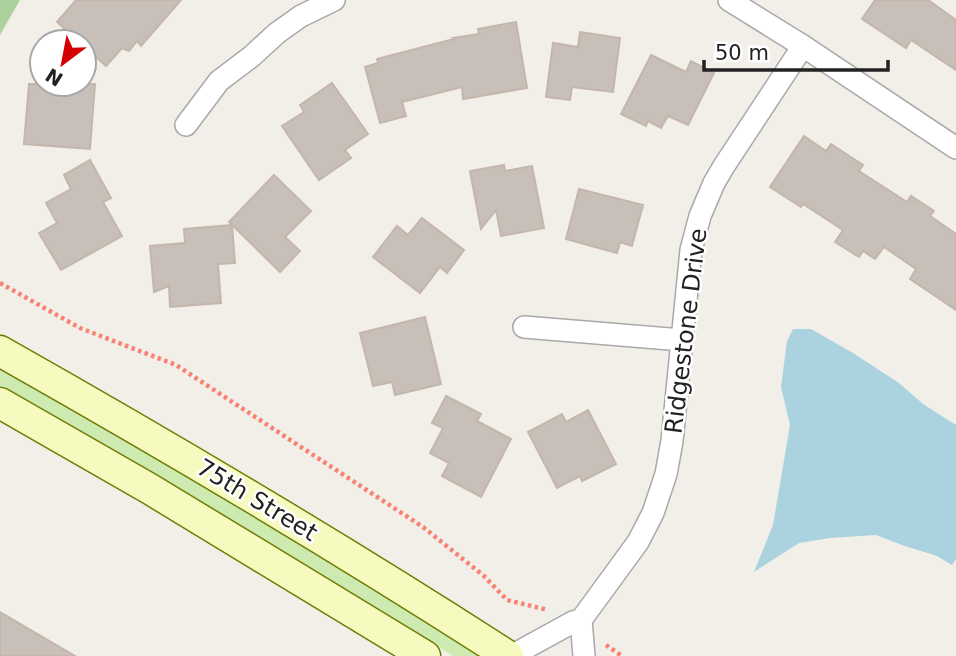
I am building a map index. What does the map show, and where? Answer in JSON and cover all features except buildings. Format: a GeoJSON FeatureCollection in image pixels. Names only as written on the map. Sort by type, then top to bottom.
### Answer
{"type":"FeatureCollection","features":[{"type":"Feature","properties":{"kind":"main road","name":"75th Street"},"geometry":{"type":"LineString","coordinates":[[0,351],[257,499],[509,656]]}},
{"type":"Feature","properties":{"kind":"main road","name":"75th Street"},"geometry":{"type":"LineString","coordinates":[[0,403],[150,489],[425,656]]}},
{"type":"Feature","properties":{"kind":"street"},"geometry":{"type":"LineString","coordinates":[[186,125],[219,81],[252,56],[276,33],[301,16],[334,0]]}},
{"type":"Feature","properties":{"kind":"street"},"geometry":{"type":"LineString","coordinates":[[729,0],[956,148]]}},
{"type":"Feature","properties":{"kind":"street","name":"Ridgestone Drive"},"geometry":{"type":"LineString","coordinates":[[582,620],[638,542],[653,513],[666,474],[672,440],[691,250],[700,216],[724,166],[803,46]]}},
{"type":"Feature","properties":{"kind":"street"},"geometry":{"type":"LineString","coordinates":[[524,327],[682,340]]}},
{"type":"Feature","properties":{"kind":"street"},"geometry":{"type":"LineString","coordinates":[[509,656],[573,622],[582,620],[584,656]]}},
{"type":"Feature","properties":{"kind":"path"},"geometry":{"type":"LineString","coordinates":[[0,283],[80,328],[176,365],[423,527],[484,576],[508,600],[559,613]]}},
{"type":"Feature","properties":{"kind":"path"},"geometry":{"type":"LineString","coordinates":[[597,638],[621,656]]}},
{"type":"Feature","properties":{"kind":"green space"},"geometry":{"type":"Polygon","coordinates":[[[0,0],[20,0],[0,35],[0,0]]]}},
{"type":"Feature","properties":{"kind":"green space"},"geometry":{"type":"Polygon","coordinates":[[[0,369],[228,500],[480,656],[453,656],[228,518],[0,386],[0,369]]]}},
{"type":"Feature","properties":{"kind":"water"},"geometry":{"type":"Polygon","coordinates":[[[793,329],[811,329],[853,353],[956,425],[956,559],[952,565],[937,556],[876,535],[799,543],[754,572],[773,525],[790,425],[781,387],[787,341],[793,329]]]}}]}
